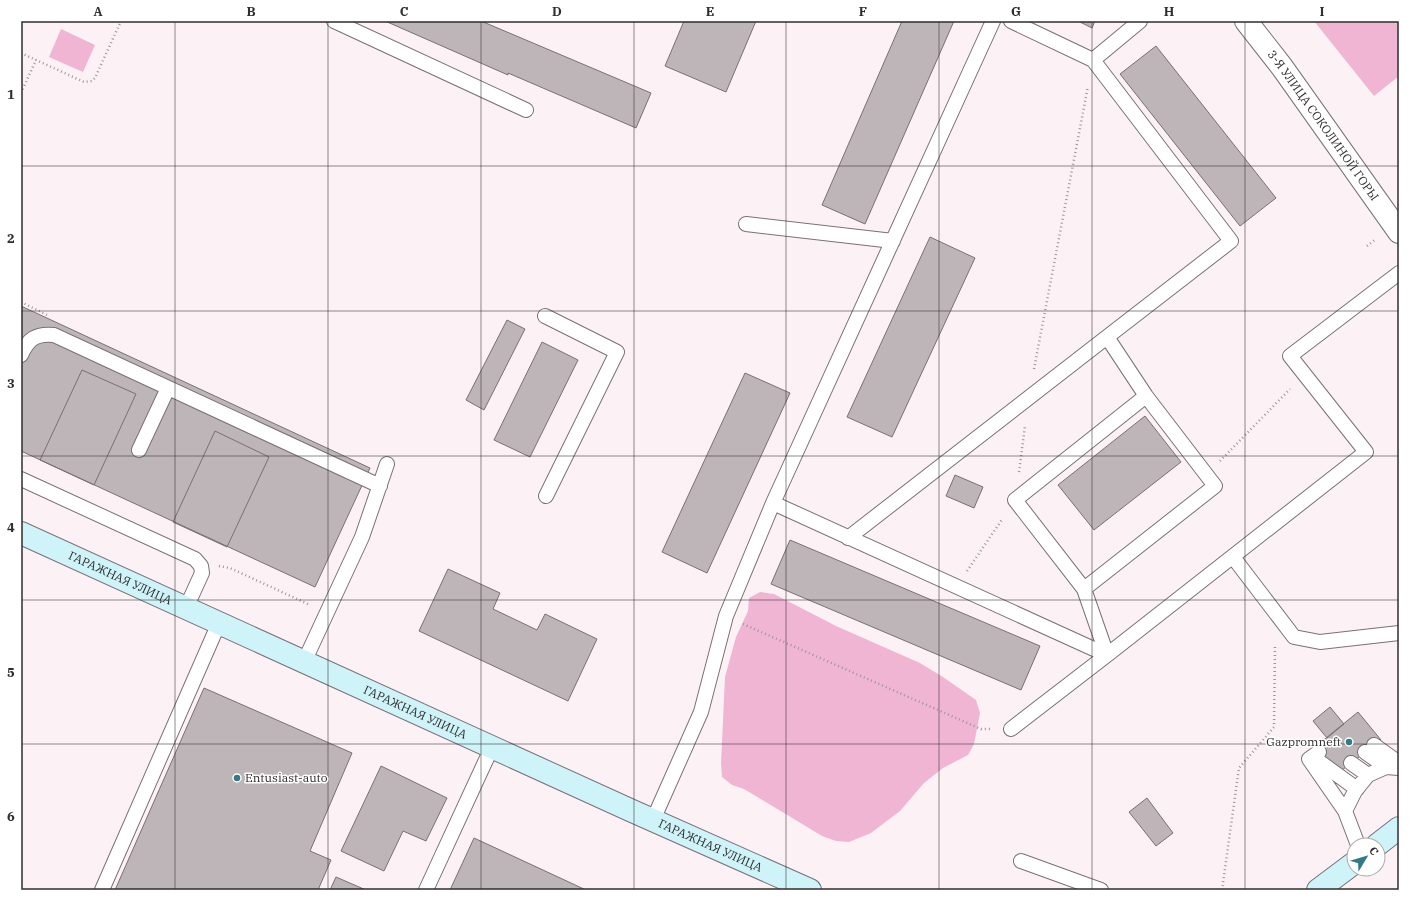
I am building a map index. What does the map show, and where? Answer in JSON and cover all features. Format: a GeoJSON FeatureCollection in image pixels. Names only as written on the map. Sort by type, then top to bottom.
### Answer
{"type":"FeatureCollection","features":[{"type":"Feature","properties":{"kind":"street","name":"3-Я УЛИЦА СОКОЛИНОЙ ГОРЫ"},"geometry":{"type":"LineString","coordinates":[[1246,21],[1282,67],[1399,232]]}},
{"type":"Feature","properties":{"kind":"street","name":"ГАРАЖНАЯ УЛИЦА"},"geometry":{"type":"LineString","coordinates":[[21,533],[810,890]]}},
{"type":"Feature","properties":{"kind":"street"},"geometry":{"type":"LineString","coordinates":[[1386,838],[1399,828]]}},
{"type":"Feature","properties":{"kind":"street"},"geometry":{"type":"LineString","coordinates":[[1318,890],[1346,869]]}},
{"type":"Feature","properties":{"kind":"lane"},"geometry":{"type":"LineString","coordinates":[[334,21],[526,110]]}},
{"type":"Feature","properties":{"kind":"lane"},"geometry":{"type":"LineString","coordinates":[[653,820],[701,712],[726,616],[773,503],[993,21]]}},
{"type":"Feature","properties":{"kind":"lane"},"geometry":{"type":"LineString","coordinates":[[848,538],[1231,241],[1093,60],[1011,21]]}},
{"type":"Feature","properties":{"kind":"lane"},"geometry":{"type":"LineString","coordinates":[[1093,60],[1140,21]]}},
{"type":"Feature","properties":{"kind":"lane"},"geometry":{"type":"LineString","coordinates":[[746,224],[893,241]]}},
{"type":"Feature","properties":{"kind":"lane"},"geometry":{"type":"LineString","coordinates":[[1011,729],[1366,452],[1290,356],[1399,273]]}},
{"type":"Feature","properties":{"kind":"lane"},"geometry":{"type":"LineString","coordinates":[[545,316],[617,352],[546,496]]}},
{"type":"Feature","properties":{"kind":"lane"},"geometry":{"type":"LineString","coordinates":[[21,355],[30,340],[36,336],[44,334],[54,335],[380,486]]}},
{"type":"Feature","properties":{"kind":"lane"},"geometry":{"type":"LineString","coordinates":[[1084,589],[1215,486],[1146,396],[1107,337]]}},
{"type":"Feature","properties":{"kind":"lane"},"geometry":{"type":"LineString","coordinates":[[139,450],[168,388]]}},
{"type":"Feature","properties":{"kind":"lane"},"geometry":{"type":"LineString","coordinates":[[1107,655],[1084,589],[1015,500],[1146,396]]}},
{"type":"Feature","properties":{"kind":"lane"},"geometry":{"type":"LineString","coordinates":[[304,662],[362,537],[388,464]]}},
{"type":"Feature","properties":{"kind":"lane"},"geometry":{"type":"LineString","coordinates":[[21,479],[195,559],[201,566],[202,573],[186,608]]}},
{"type":"Feature","properties":{"kind":"lane"},"geometry":{"type":"LineString","coordinates":[[773,503],[1107,655]]}},
{"type":"Feature","properties":{"kind":"lane"},"geometry":{"type":"LineString","coordinates":[[1233,557],[1294,637],[1320,642],[1399,632]]}},
{"type":"Feature","properties":{"kind":"lane"},"geometry":{"type":"LineString","coordinates":[[102,890],[219,623]]}},
{"type":"Feature","properties":{"kind":"lane"},"geometry":{"type":"LineString","coordinates":[[426,890],[492,747]]}},
{"type":"Feature","properties":{"kind":"lane"},"geometry":{"type":"LineString","coordinates":[[1370,748],[1395,766]]}},
{"type":"Feature","properties":{"kind":"lane"},"geometry":{"type":"LineString","coordinates":[[1355,837],[1346,811],[1309,760],[1316,754],[1357,789]]}},
{"type":"Feature","properties":{"kind":"lane"},"geometry":{"type":"LineString","coordinates":[[1351,763],[1368,775]]}},
{"type":"Feature","properties":{"kind":"lane"},"geometry":{"type":"LineString","coordinates":[[1346,811],[1357,789],[1368,775],[1395,766]]}},
{"type":"Feature","properties":{"kind":"lane"},"geometry":{"type":"LineString","coordinates":[[1021,861],[1101,890]]}},
{"type":"Feature","properties":{"kind":"path"},"geometry":{"type":"LineString","coordinates":[[21,53],[84,82],[92,81],[95,78],[121,21]]}},
{"type":"Feature","properties":{"kind":"path"},"geometry":{"type":"LineString","coordinates":[[21,93],[36,60]]}},
{"type":"Feature","properties":{"kind":"path"},"geometry":{"type":"LineString","coordinates":[[956,587],[1015,500],[1028,398],[1093,60]]}},
{"type":"Feature","properties":{"kind":"path"},"geometry":{"type":"LineString","coordinates":[[1206,474],[1305,374]]}},
{"type":"Feature","properties":{"kind":"path"},"geometry":{"type":"LineString","coordinates":[[201,566],[221,566],[230,568],[327,613]]}},
{"type":"Feature","properties":{"kind":"path"},"geometry":{"type":"LineString","coordinates":[[726,616],[981,729],[1011,729]]}},
{"type":"Feature","properties":{"kind":"path"},"geometry":{"type":"LineString","coordinates":[[1222,890],[1239,768],[1274,727],[1275,650],[1279,617]]}},
{"type":"Feature","properties":{"kind":"shaded area"},"geometry":{"type":"Polygon","coordinates":[[[1314,21],[1399,21],[1399,76],[1374,96],[1314,21]]]}},
{"type":"Feature","properties":{"kind":"shaded area"},"geometry":{"type":"Polygon","coordinates":[[[61,29],[95,45],[83,72],[49,57],[61,29]]]}},
{"type":"Feature","properties":{"kind":"shaded area"},"geometry":{"type":"Polygon","coordinates":[[[760,592],[774,594],[836,626],[920,663],[976,700],[980,713],[974,744],[968,755],[943,768],[924,783],[900,811],[871,833],[849,842],[836,841],[822,836],[744,789],[732,785],[722,777],[721,763],[725,677],[736,637],[748,611],[749,598],[760,592]]]}},
{"type":"Feature","properties":{"kind":"building"},"geometry":{"type":"Polygon","coordinates":[[[385,21],[481,21],[651,93],[636,128],[508,73],[508,75],[385,21]]]}},
{"type":"Feature","properties":{"kind":"building"},"geometry":{"type":"Polygon","coordinates":[[[684,21],[756,21],[726,92],[665,66],[684,21]]]}},
{"type":"Feature","properties":{"kind":"building"},"geometry":{"type":"Polygon","coordinates":[[[902,21],[954,21],[865,224],[822,205],[902,21]]]}},
{"type":"Feature","properties":{"kind":"building"},"geometry":{"type":"Polygon","coordinates":[[[1078,21],[1095,21],[1092,28],[1078,21]]]}},
{"type":"Feature","properties":{"kind":"building"},"geometry":{"type":"Polygon","coordinates":[[[1156,46],[1276,198],[1240,226],[1120,74],[1156,46]]]}},
{"type":"Feature","properties":{"kind":"building"},"geometry":{"type":"Polygon","coordinates":[[[930,237],[975,258],[892,437],[847,417],[930,237]]]}},
{"type":"Feature","properties":{"kind":"building"},"geometry":{"type":"Polygon","coordinates":[[[21,306],[370,468],[315,587],[21,451],[21,306]]]}},
{"type":"Feature","properties":{"kind":"building"},"geometry":{"type":"Polygon","coordinates":[[[507,320],[525,329],[484,410],[466,400],[507,320]]]}},
{"type":"Feature","properties":{"kind":"building"},"geometry":{"type":"Polygon","coordinates":[[[542,342],[578,360],[530,457],[494,440],[542,342]]]}},
{"type":"Feature","properties":{"kind":"building"},"geometry":{"type":"Polygon","coordinates":[[[82,370],[136,394],[94,485],[40,460],[82,370]]]}},
{"type":"Feature","properties":{"kind":"building"},"geometry":{"type":"Polygon","coordinates":[[[745,373],[790,393],[707,573],[662,552],[745,373]]]}},
{"type":"Feature","properties":{"kind":"building"},"geometry":{"type":"Polygon","coordinates":[[[1145,416],[1181,462],[1094,530],[1058,485],[1145,416]]]}},
{"type":"Feature","properties":{"kind":"building"},"geometry":{"type":"Polygon","coordinates":[[[215,431],[269,457],[227,547],[173,522],[215,431]]]}},
{"type":"Feature","properties":{"kind":"building"},"geometry":{"type":"Polygon","coordinates":[[[955,475],[983,487],[974,508],[946,496],[955,475]]]}},
{"type":"Feature","properties":{"kind":"building"},"geometry":{"type":"Polygon","coordinates":[[[790,540],[1040,646],[1021,690],[771,584],[790,540]]]}},
{"type":"Feature","properties":{"kind":"building"},"geometry":{"type":"Polygon","coordinates":[[[448,569],[500,593],[493,609],[537,630],[545,614],[597,639],[568,701],[419,631],[448,569]]]}},
{"type":"Feature","properties":{"kind":"building"},"geometry":{"type":"Polygon","coordinates":[[[204,688],[352,753],[310,851],[331,860],[318,890],[115,890],[204,688]]]}},
{"type":"Feature","properties":{"kind":"building"},"geometry":{"type":"Polygon","coordinates":[[[1330,707],[1344,724],[1327,738],[1313,721],[1330,707]]]}},
{"type":"Feature","properties":{"kind":"building","name":"Gazpromneft"},"geometry":{"type":"Polygon","coordinates":[[[1358,712],[1381,740],[1337,774],[1315,747],[1358,712]]]}},
{"type":"Feature","properties":{"kind":"building"},"geometry":{"type":"Polygon","coordinates":[[[381,766],[447,798],[426,841],[403,831],[384,871],[341,851],[381,766]]]}},
{"type":"Feature","properties":{"kind":"building"},"geometry":{"type":"Polygon","coordinates":[[[1147,798],[1173,833],[1156,846],[1129,812],[1147,798]]]}},
{"type":"Feature","properties":{"kind":"building"},"geometry":{"type":"Polygon","coordinates":[[[474,838],[586,890],[450,890],[474,838]]]}},
{"type":"Feature","properties":{"kind":"building"},"geometry":{"type":"Polygon","coordinates":[[[336,877],[366,890],[330,890],[336,877]]]}},
{"type":"Feature","properties":{"kind":"place","name":"Gazpromneft"},"geometry":{"type":"Point","coordinates":[1349,742]}},
{"type":"Feature","properties":{"kind":"place","name":"Entusiast-auto"},"geometry":{"type":"Point","coordinates":[237,778]}}]}
